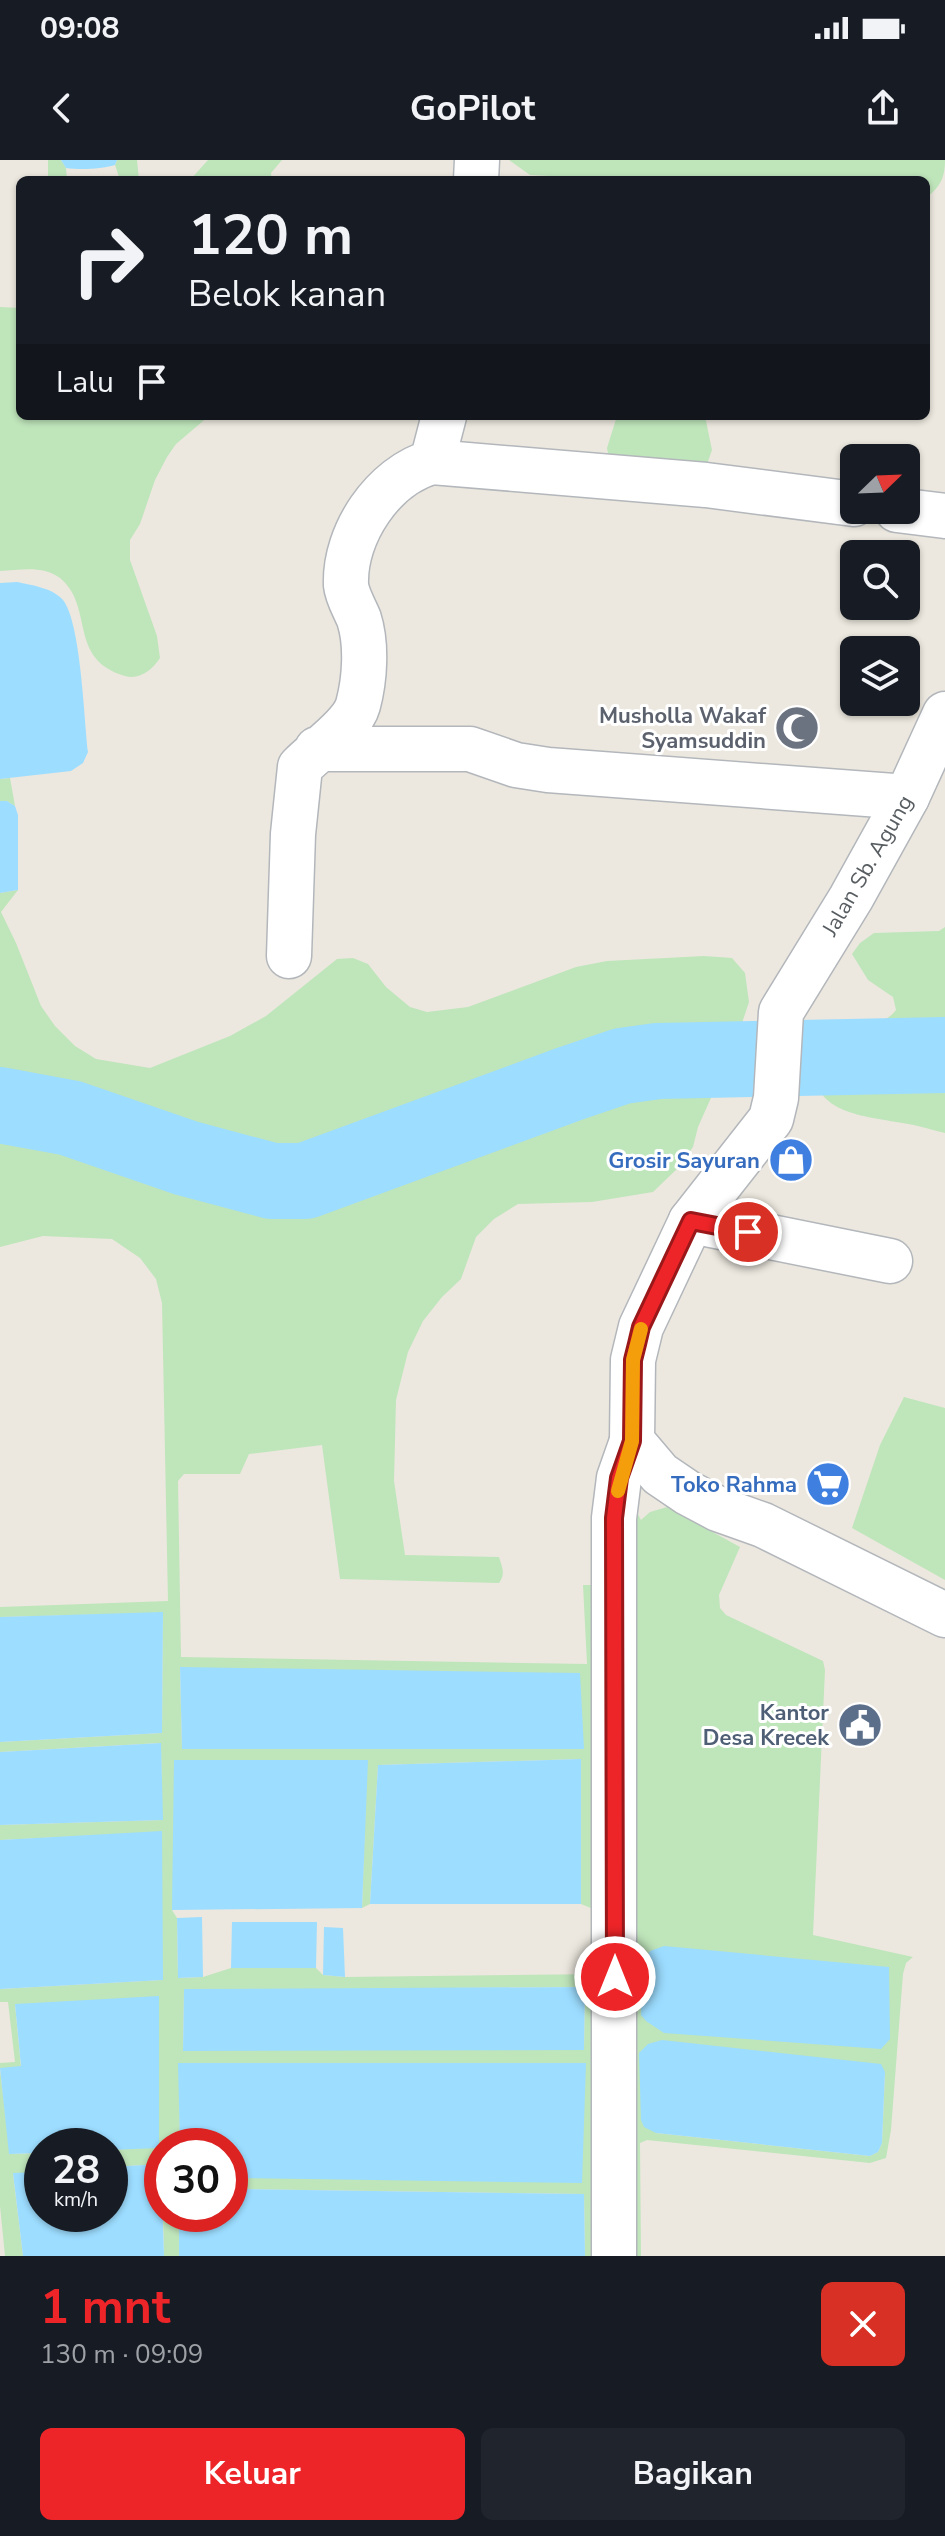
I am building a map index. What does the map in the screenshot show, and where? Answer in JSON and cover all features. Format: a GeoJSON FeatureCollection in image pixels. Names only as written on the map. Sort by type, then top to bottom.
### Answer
{"type":"FeatureCollection","features":[{"type":"Feature","properties":{"kind":"street"},"geometry":{"type":"LineString","coordinates":[[432,462],[443,420]]}},
{"type":"Feature","properties":{"kind":"street"},"geometry":{"type":"LineString","coordinates":[[289,956],[293,834],[300,767],[342,729],[358,707],[364,650],[360,622],[346,587],[351,547],[362,519],[384,493],[413,470],[432,462],[706,485],[840,502]]}},
{"type":"Feature","properties":{"kind":"street"},"geometry":{"type":"LineString","coordinates":[[920,513],[945,516]]}},
{"type":"Feature","properties":{"kind":"street","name":"Jalan Sb. Agung"},"geometry":{"type":"LineString","coordinates":[[691,1221],[771,1119],[776,1098],[781,1012],[851,898],[907,797],[945,714]]}},
{"type":"Feature","properties":{"kind":"street"},"geometry":{"type":"LineString","coordinates":[[317,749],[470,749],[516,765],[548,770],[907,797]]}},
{"type":"Feature","properties":{"kind":"street"},"geometry":{"type":"LineString","coordinates":[[614,2256],[614,1531],[619,1478],[632,1441],[633,1360],[638,1338],[691,1221],[890,1261]]}},
{"type":"Feature","properties":{"kind":"street"},"geometry":{"type":"LineString","coordinates":[[632,1441],[660,1474],[688,1493],[718,1509],[763,1525],[945,1615]]}},
{"type":"Feature","properties":{"kind":"green space"},"geometry":{"type":"Polygon","coordinates":[[[48,160],[61,160],[67,176],[48,176],[48,160]]]}},
{"type":"Feature","properties":{"kind":"green space"},"geometry":{"type":"Polygon","coordinates":[[[117,160],[137,160],[139,176],[119,176],[115,165],[117,160]]]}},
{"type":"Feature","properties":{"kind":"green space"},"geometry":{"type":"Polygon","coordinates":[[[208,160],[282,160],[271,176],[194,176],[208,160]]]}},
{"type":"Feature","properties":{"kind":"green space"},"geometry":{"type":"Polygon","coordinates":[[[509,160],[945,160],[941,182],[930,194],[930,176],[530,175],[509,160]]]}},
{"type":"Feature","properties":{"kind":"green space"},"geometry":{"type":"Polygon","coordinates":[[[0,307],[16,308],[16,420],[204,420],[176,444],[167,457],[155,480],[140,524],[130,540],[130,560],[157,636],[160,658],[149,670],[141,675],[125,676],[107,668],[95,658],[88,645],[77,603],[60,578],[39,570],[0,571],[0,307]]]}},
{"type":"Feature","properties":{"kind":"green space"},"geometry":{"type":"Polygon","coordinates":[[[616,420],[706,420],[712,450],[706,467],[609,459],[607,448],[616,420]]]}},
{"type":"Feature","properties":{"kind":"green space"},"geometry":{"type":"Polygon","coordinates":[[[10,778],[15,806],[0,801],[0,779],[10,778]]]}},
{"type":"Feature","properties":{"kind":"green space"},"geometry":{"type":"Polygon","coordinates":[[[18,890],[1,912],[41,1006],[55,1026],[75,1046],[96,1059],[150,1068],[230,1036],[266,1016],[337,959],[353,958],[368,964],[386,987],[410,1007],[427,1012],[468,1007],[576,967],[607,961],[704,956],[732,958],[745,973],[749,1002],[735,1044],[698,1127],[693,1147],[678,1168],[653,1192],[592,1202],[518,1204],[494,1219],[476,1237],[461,1279],[423,1321],[408,1352],[396,1400],[394,1481],[405,1555],[499,1557],[503,1573],[499,1583],[340,1579],[322,1445],[249,1454],[240,1474],[184,1474],[178,1481],[181,1657],[587,1664],[583,1585],[612,1585],[619,1478],[641,1520],[650,1512],[667,1507],[740,1547],[719,1595],[720,1608],[726,1615],[823,1661],[825,1670],[813,1935],[913,1957],[906,1963],[903,1974],[891,2130],[886,2158],[870,2163],[647,2140],[640,2143],[641,2256],[585,2256],[584,2194],[248,2189],[248,2172],[585,2063],[179,2063],[180,2128],[144,2128],[144,2132],[15,2004],[21,2067],[0,2069],[0,2063],[15,2062],[8,2002],[0,2002],[0,1989],[162,1980],[162,1832],[0,1840],[0,1825],[162,1820],[161,1743],[0,1752],[0,1742],[162,1733],[163,1613],[0,1617],[0,1607],[168,1601],[162,1303],[156,1279],[140,1258],[112,1239],[43,1236],[0,1247],[0,893],[18,890]],[[180,1667],[182,1749],[584,1749],[180,1667]],[[581,1759],[378,1765],[370,1904],[362,1908],[367,1760],[172,1910],[177,1918],[178,1978],[203,1977],[231,1968],[316,1968],[323,1975],[345,1977],[605,1974],[603,1913],[581,1904],[581,1759]],[[585,1987],[184,1990],[183,2050],[584,2050],[585,1987]],[[885,2072],[656,2133],[870,2156],[878,2152],[882,2143],[885,2072]]]}},
{"type":"Feature","properties":{"kind":"green space"},"geometry":{"type":"Polygon","coordinates":[[[945,927],[945,1133],[861,1115],[834,1105],[816,1085],[806,1049],[831,1034],[881,1022],[896,1010],[893,997],[868,980],[852,954],[860,943],[874,933],[939,931],[945,927]]]}},
{"type":"Feature","properties":{"kind":"green space"},"geometry":{"type":"Polygon","coordinates":[[[904,1397],[945,1408],[945,1580],[852,1528],[880,1445],[904,1397]]]}},
{"type":"Feature","properties":{"kind":"green space"},"geometry":{"type":"Polygon","coordinates":[[[0,2069],[10,2154],[24,2154],[24,2173],[13,2174],[23,2256],[5,2256],[0,2206],[0,2069]]]}},
{"type":"Feature","properties":{"kind":"green space"},"geometry":{"type":"Polygon","coordinates":[[[144,2148],[144,2165],[128,2166],[128,2149],[144,2148]]]}},
{"type":"Feature","properties":{"kind":"green space"},"geometry":{"type":"Polygon","coordinates":[[[163,2232],[179,2232],[179,2256],[164,2256],[163,2232]]]}},
{"type":"Feature","properties":{"kind":"water"},"geometry":{"type":"Polygon","coordinates":[[[61,160],[117,160],[115,165],[84,169],[66,168],[61,160]]]}},
{"type":"Feature","properties":{"kind":"water"},"geometry":{"type":"Polygon","coordinates":[[[17,582],[54,593],[63,600],[69,612],[78,650],[88,752],[83,763],[71,771],[0,779],[0,583],[17,582]]]}},
{"type":"Feature","properties":{"kind":"water"},"geometry":{"type":"Polygon","coordinates":[[[0,801],[15,806],[18,815],[18,890],[0,893],[0,801]]]}},
{"type":"Feature","properties":{"kind":"water"},"geometry":{"type":"Polygon","coordinates":[[[163,1612],[162,1733],[0,1742],[0,1617],[163,1612]]]}},
{"type":"Feature","properties":{"kind":"water"},"geometry":{"type":"Polygon","coordinates":[[[180,1667],[580,1673],[584,1749],[182,1749],[180,1667]]]}},
{"type":"Feature","properties":{"kind":"water"},"geometry":{"type":"Polygon","coordinates":[[[161,1743],[163,1820],[0,1825],[0,1752],[161,1743]]]}},
{"type":"Feature","properties":{"kind":"water"},"geometry":{"type":"Polygon","coordinates":[[[581,1759],[581,1904],[370,1904],[378,1765],[581,1759]]]}},
{"type":"Feature","properties":{"kind":"water"},"geometry":{"type":"Polygon","coordinates":[[[174,1760],[368,1760],[362,1908],[172,1910],[174,1760]]]}},
{"type":"Feature","properties":{"kind":"water"},"geometry":{"type":"Polygon","coordinates":[[[162,1831],[163,1980],[0,1989],[0,1840],[162,1831]]]}},
{"type":"Feature","properties":{"kind":"water"},"geometry":{"type":"Polygon","coordinates":[[[202,1917],[203,1977],[178,1978],[177,1918],[202,1917]]]}},
{"type":"Feature","properties":{"kind":"water"},"geometry":{"type":"Polygon","coordinates":[[[232,1922],[317,1922],[316,1968],[231,1968],[232,1922]]]}},
{"type":"Feature","properties":{"kind":"water"},"geometry":{"type":"Polygon","coordinates":[[[324,1927],[343,1928],[345,1977],[323,1975],[324,1927]]]}},
{"type":"Feature","properties":{"kind":"water"},"geometry":{"type":"Polygon","coordinates":[[[664,1946],[889,1967],[890,2039],[881,2049],[664,2033],[641,2015],[642,1964],[650,1951],[664,1946]]]}},
{"type":"Feature","properties":{"kind":"water"},"geometry":{"type":"Polygon","coordinates":[[[585,1987],[584,2050],[183,2051],[184,1989],[585,1987]]]}},
{"type":"Feature","properties":{"kind":"water"},"geometry":{"type":"Polygon","coordinates":[[[159,1996],[159,2128],[144,2128],[144,2149],[128,2149],[128,2128],[24,2128],[24,2154],[9,2154],[0,2068],[21,2066],[15,2004],[159,1996]]]}},
{"type":"Feature","properties":{"kind":"water"},"geometry":{"type":"Polygon","coordinates":[[[662,2040],[881,2064],[885,2072],[882,2143],[878,2152],[870,2156],[656,2133],[644,2127],[641,2120],[639,2053],[648,2044],[662,2040]]]}},
{"type":"Feature","properties":{"kind":"water"},"geometry":{"type":"Polygon","coordinates":[[[178,2063],[586,2063],[582,2183],[248,2178],[248,2128],[180,2128],[178,2063]]]}},
{"type":"Feature","properties":{"kind":"water"},"geometry":{"type":"Polygon","coordinates":[[[144,2165],[144,2232],[163,2232],[164,2256],[23,2256],[13,2173],[24,2173],[24,2232],[128,2232],[128,2166],[144,2165]]]}},
{"type":"Feature","properties":{"kind":"water"},"geometry":{"type":"Polygon","coordinates":[[[248,2189],[584,2194],[585,2256],[179,2256],[179,2232],[248,2232],[248,2189]]]}},
{"type":"Feature","properties":{"kind":"waterway"},"geometry":{"type":"LineString","coordinates":[[0,1105],[70,1118],[186,1158],[272,1181],[305,1181],[622,1066],[658,1061],[945,1055]]}},
{"type":"Feature","properties":{"kind":"slow traffic"},"geometry":{"type":"LineString","coordinates":[[618,1491],[619,1478],[632,1441],[633,1360],[641,1329]]}},
{"type":"Feature","properties":{"kind":"place","name":"Musholla Wakaf Syamsuddin"},"geometry":{"type":"Point","coordinates":[797,728]}},
{"type":"Feature","properties":{"kind":"place","name":"Grosir Sayuran"},"geometry":{"type":"Point","coordinates":[791,1160]}},
{"type":"Feature","properties":{"kind":"place","name":"Toko Rahma"},"geometry":{"type":"Point","coordinates":[828,1484]}},
{"type":"Feature","properties":{"kind":"place","name":"Kantor Desa Krecek"},"geometry":{"type":"Point","coordinates":[860,1725]}},
{"type":"Feature","properties":{"kind":"route"},"geometry":{"type":"LineString","coordinates":[[615,1977],[614,1518],[619,1478],[632,1441],[633,1360],[641,1327],[691,1221],[748,1232]]}}]}
